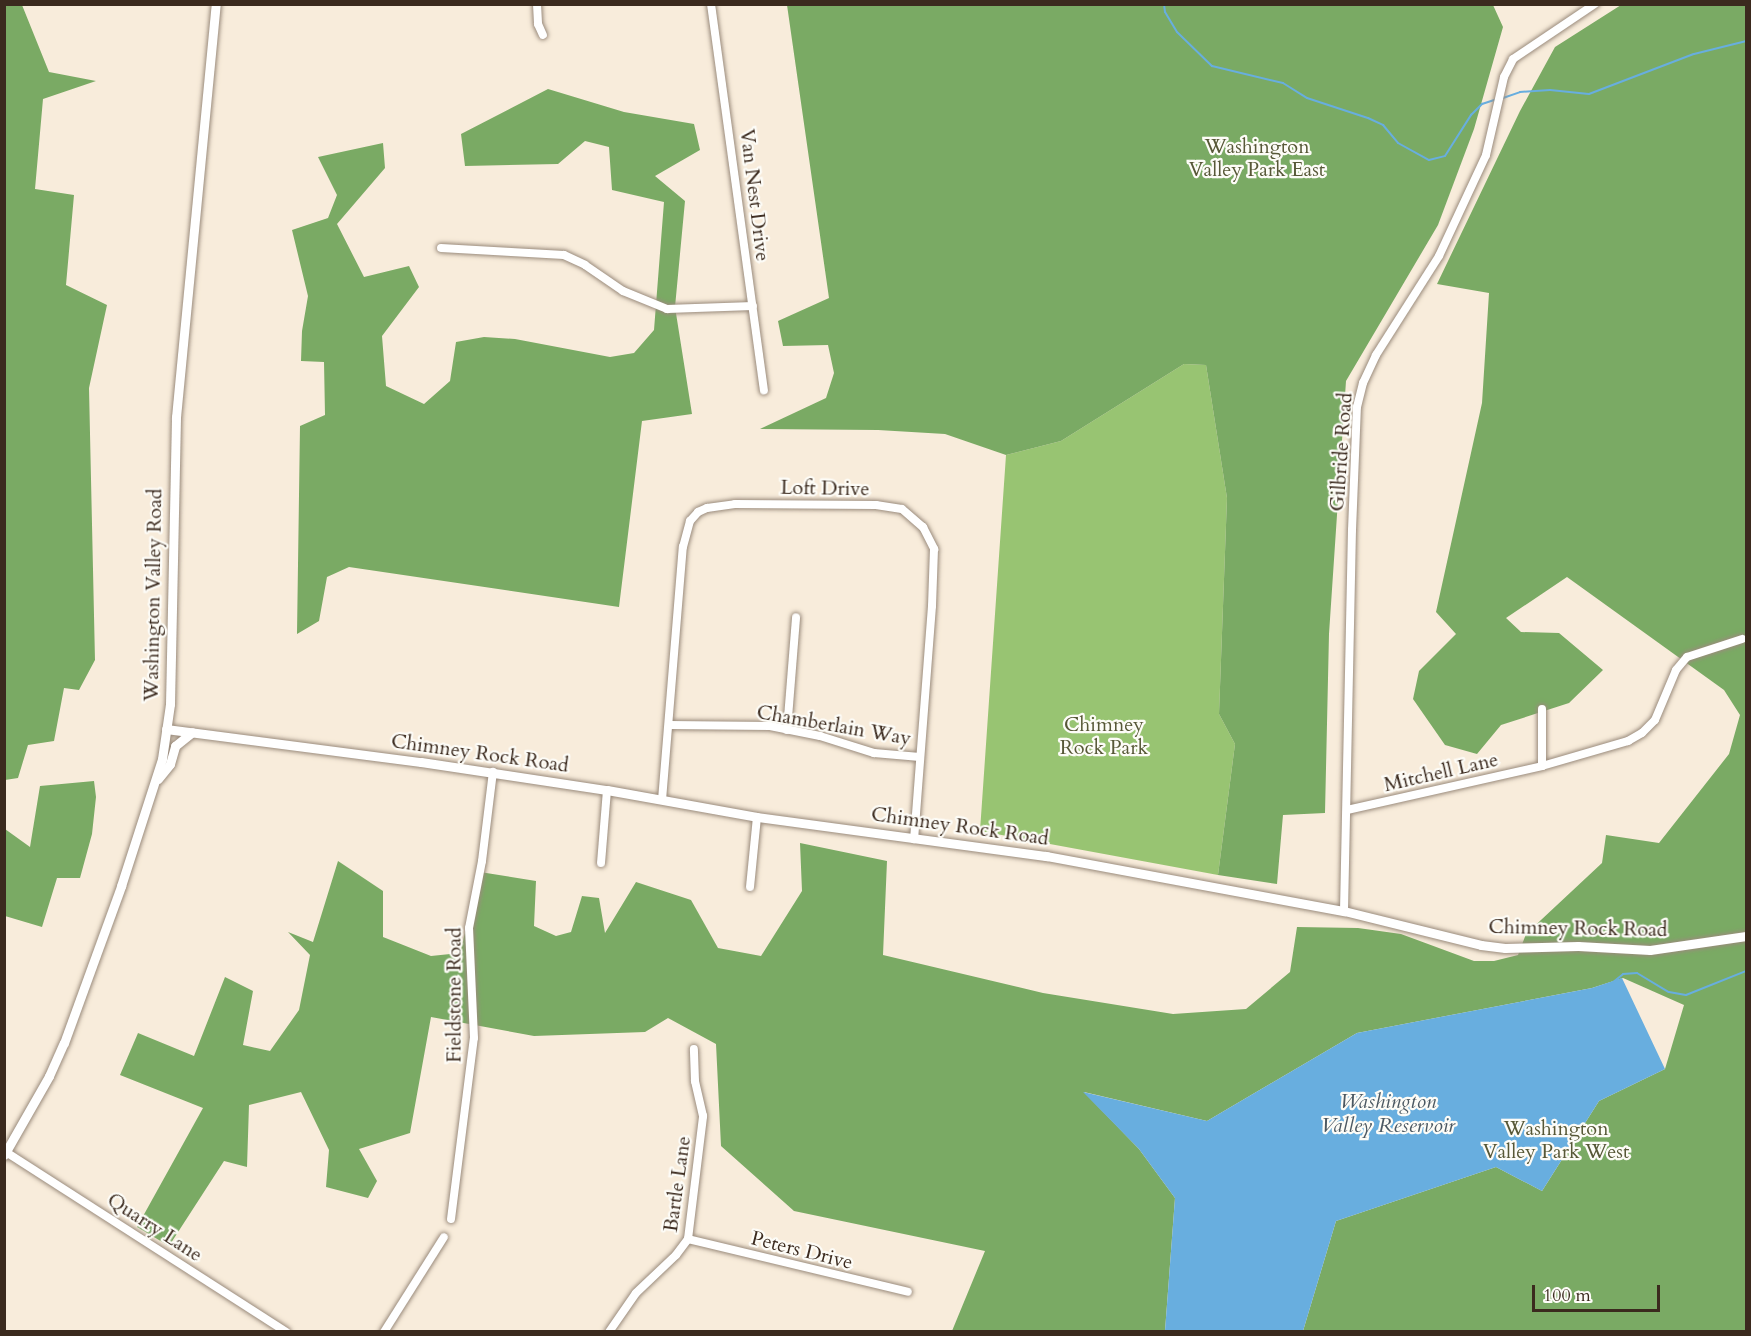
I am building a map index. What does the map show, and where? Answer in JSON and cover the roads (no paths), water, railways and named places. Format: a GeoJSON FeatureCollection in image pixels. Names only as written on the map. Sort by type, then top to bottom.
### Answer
{"type":"FeatureCollection","features":[{"type":"Feature","properties":{"kind":"street","name":"Washington Valley Road"},"geometry":{"type":"LineString","coordinates":[[5,1154],[49,1076],[64,1043],[157,781],[171,682],[176,417],[216,4]]}},
{"type":"Feature","properties":{"kind":"street"},"geometry":{"type":"LineString","coordinates":[[537,4],[538,24],[543,35]]}},
{"type":"Feature","properties":{"kind":"street","name":"Van Nest Drive"},"geometry":{"type":"LineString","coordinates":[[711,4],[764,390]]}},
{"type":"Feature","properties":{"kind":"street","name":"Gilbride Road"},"geometry":{"type":"LineString","coordinates":[[1344,910],[1357,407],[1363,383],[1376,355],[1439,256],[1486,155],[1502,86],[1513,59],[1595,4]]}},
{"type":"Feature","properties":{"kind":"street"},"geometry":{"type":"LineString","coordinates":[[441,248],[564,255],[585,265],[623,291],[667,309],[753,306]]}},
{"type":"Feature","properties":{"kind":"street","name":"Loft Drive"},"geometry":{"type":"LineString","coordinates":[[662,800],[683,547],[688,526],[698,512],[715,506],[735,504],[902,508],[917,520],[934,549],[932,606],[914,839]]}},
{"type":"Feature","properties":{"kind":"street"},"geometry":{"type":"LineString","coordinates":[[787,730],[796,616]]}},
{"type":"Feature","properties":{"kind":"street","name":"Mitchell Lane"},"geometry":{"type":"LineString","coordinates":[[1347,810],[1542,766],[1628,741],[1642,733],[1655,720],[1676,670],[1688,657],[1742,639]]}},
{"type":"Feature","properties":{"kind":"street"},"geometry":{"type":"LineString","coordinates":[[1542,709],[1542,766]]}},
{"type":"Feature","properties":{"kind":"street","name":"Chamberlain Way"},"geometry":{"type":"LineString","coordinates":[[669,725],[770,726],[820,736],[874,753],[921,757]]}},
{"type":"Feature","properties":{"kind":"street","name":"Chimney Rock Road"},"geometry":{"type":"LineString","coordinates":[[166,729],[493,772],[758,817],[1046,856],[1344,910],[1481,945],[1505,948],[1578,946],[1650,950],[1746,936]]}},
{"type":"Feature","properties":{"kind":"street"},"geometry":{"type":"LineString","coordinates":[[157,781],[170,765],[175,746],[192,732]]}},
{"type":"Feature","properties":{"kind":"street","name":"Fieldstone Road"},"geometry":{"type":"LineString","coordinates":[[451,1219],[474,1038],[469,928],[482,861],[493,772]]}},
{"type":"Feature","properties":{"kind":"street"},"geometry":{"type":"LineString","coordinates":[[601,862],[607,790]]}},
{"type":"Feature","properties":{"kind":"street"},"geometry":{"type":"LineString","coordinates":[[750,887],[758,817]]}},
{"type":"Feature","properties":{"kind":"street","name":"Bartle Lane"},"geometry":{"type":"LineString","coordinates":[[609,1332],[636,1293],[676,1255],[688,1239],[703,1116],[694,1081],[694,1049]]}},
{"type":"Feature","properties":{"kind":"street","name":"Quarry Lane"},"geometry":{"type":"LineString","coordinates":[[5,1154],[286,1332]]}},
{"type":"Feature","properties":{"kind":"street"},"geometry":{"type":"LineString","coordinates":[[384,1332],[444,1238]]}},
{"type":"Feature","properties":{"kind":"street","name":"Peters Drive"},"geometry":{"type":"LineString","coordinates":[[688,1239],[909,1292]]}},
{"type":"Feature","properties":{"kind":"water","name":"Washington Valley Reservoir"},"geometry":{"type":"Polygon","coordinates":[[[1622,978],[1665,1069],[1599,1101],[1542,1191],[1496,1167],[1336,1221],[1303,1331],[1165,1331],[1175,1198],[1139,1149],[1083,1092],[1207,1121],[1357,1033],[1592,988],[1622,978]]]}},
{"type":"Feature","properties":{"kind":"waterway"},"geometry":{"type":"LineString","coordinates":[[1164,4],[1165,12],[1177,32],[1212,66],[1283,83],[1307,98],[1368,118],[1383,125],[1398,143],[1429,160],[1445,156],[1471,115],[1482,104],[1497,99]]}},
{"type":"Feature","properties":{"kind":"waterway"},"geometry":{"type":"LineString","coordinates":[[1503,98],[1520,92],[1550,90],[1589,94],[1694,54],[1746,41]]}},
{"type":"Feature","properties":{"kind":"waterway"},"geometry":{"type":"LineString","coordinates":[[1612,983],[1623,974],[1637,973],[1669,992],[1686,995],[1746,971]]}},
{"type":"Feature","properties":{"kind":"park label","name":"Washington Valley Park East"},"geometry":{"type":"Point","coordinates":[1257,158]}},
{"type":"Feature","properties":{"kind":"park label","name":"Chimney Rock Park"},"geometry":{"type":"Point","coordinates":[1104,736]}},
{"type":"Feature","properties":{"kind":"park label","name":"Washington Valley Park West"},"geometry":{"type":"Point","coordinates":[1556,1140]}}]}
